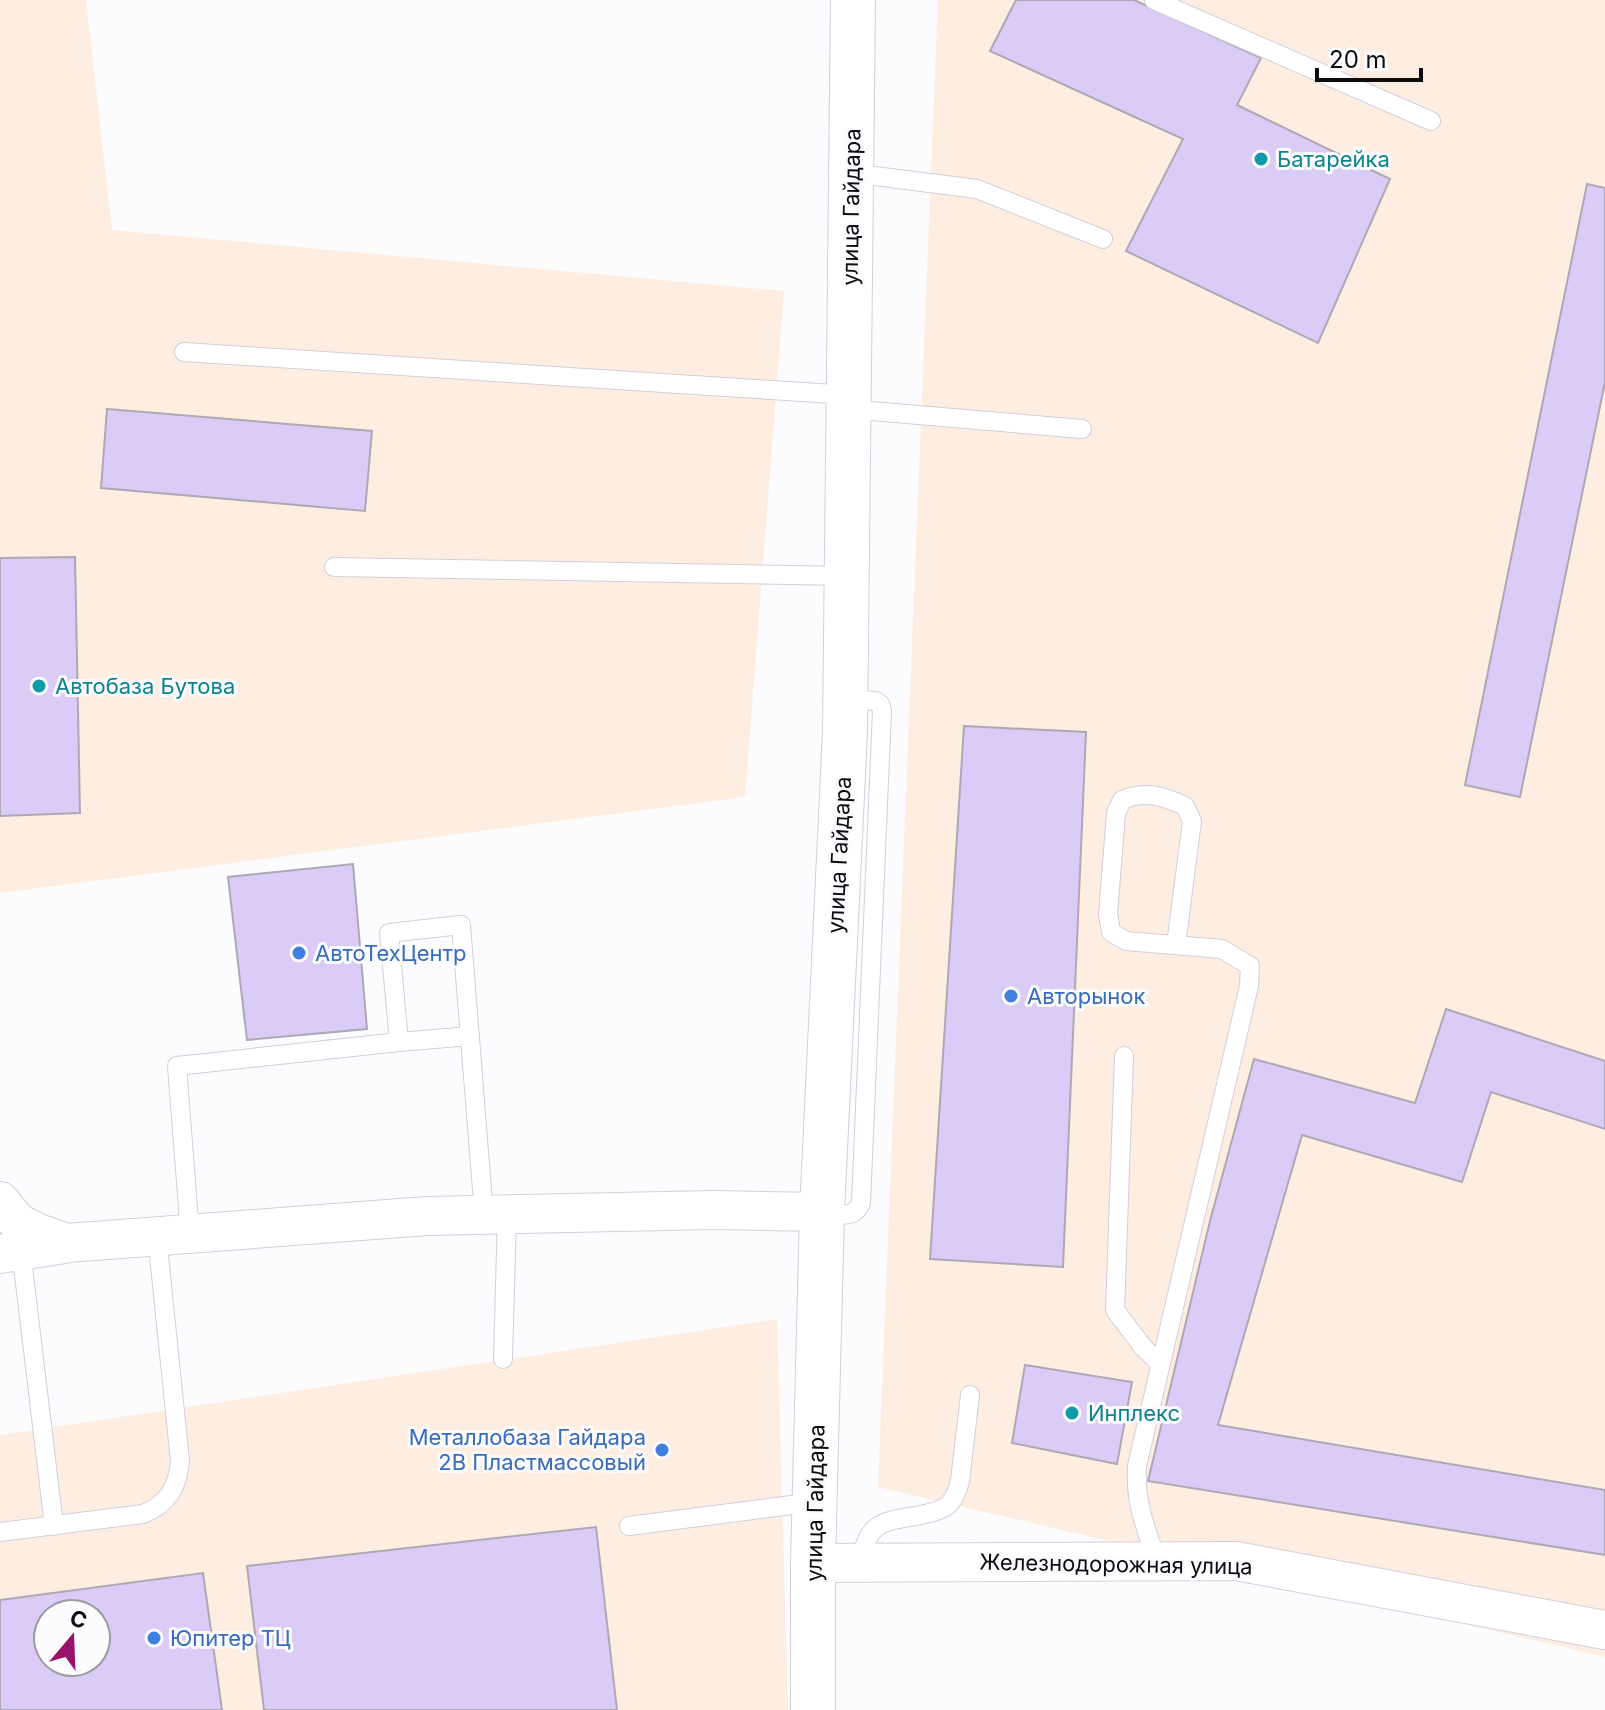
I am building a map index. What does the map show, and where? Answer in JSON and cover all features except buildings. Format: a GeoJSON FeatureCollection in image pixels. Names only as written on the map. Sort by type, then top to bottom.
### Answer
{"type":"FeatureCollection","features":[{"type":"Feature","properties":{"kind":"main road","name":"улица Гайдара"},"geometry":{"type":"LineString","coordinates":[[813,1710],[813,1563],[822,1212],[847,1090],[859,826],[846,699],[853,0]]}},
{"type":"Feature","properties":{"kind":"street"},"geometry":{"type":"LineString","coordinates":[[0,1201],[18,1223],[67,1243]]}},
{"type":"Feature","properties":{"kind":"street"},"geometry":{"type":"LineString","coordinates":[[10,1252],[67,1243],[427,1216],[714,1210],[822,1212]]}},
{"type":"Feature","properties":{"kind":"street","name":"Железнодорожная улица"},"geometry":{"type":"LineString","coordinates":[[813,1563],[1236,1561],[1605,1630]]}},
{"type":"Feature","properties":{"kind":"lane"},"geometry":{"type":"LineString","coordinates":[[1154,0],[1431,121]]}},
{"type":"Feature","properties":{"kind":"lane"},"geometry":{"type":"LineString","coordinates":[[851,173],[977,189],[1103,239]]}},
{"type":"Feature","properties":{"kind":"lane"},"geometry":{"type":"LineString","coordinates":[[184,352],[849,402],[1082,429]]}},
{"type":"Feature","properties":{"kind":"lane"},"geometry":{"type":"LineString","coordinates":[[334,567],[847,576]]}},
{"type":"Feature","properties":{"kind":"lane"},"geometry":{"type":"LineString","coordinates":[[1157,1561],[1139,1509],[1136,1483],[1140,1449],[1249,986],[1250,966],[1222,949],[1126,941],[1111,932],[1108,914],[1116,813],[1122,800],[1136,794],[1165,797],[1185,806],[1192,821],[1176,945]]}},
{"type":"Feature","properties":{"kind":"lane"},"geometry":{"type":"LineString","coordinates":[[399,1042],[389,933],[461,925],[470,1036],[496,1214],[503,1359]]}},
{"type":"Feature","properties":{"kind":"lane"},"geometry":{"type":"LineString","coordinates":[[0,1532],[143,1514],[161,1505],[173,1490],[180,1461],[173,1235],[177,1066],[470,1036]]}},
{"type":"Feature","properties":{"kind":"lane"},"geometry":{"type":"LineString","coordinates":[[1124,1056],[1115,1310],[1160,1364]]}},
{"type":"Feature","properties":{"kind":"lane"},"geometry":{"type":"LineString","coordinates":[[10,1252],[54,1526]]}},
{"type":"Feature","properties":{"kind":"lane"},"geometry":{"type":"LineString","coordinates":[[861,1563],[864,1545],[873,1529],[895,1518],[936,1512],[950,1504],[960,1481],[970,1395]]}},
{"type":"Feature","properties":{"kind":"lane"},"geometry":{"type":"LineString","coordinates":[[629,1526],[815,1502]]}},
{"type":"Feature","properties":{"kind":"shaded area"},"geometry":{"type":"Polygon","coordinates":[[[0,0],[86,0],[112,230],[784,291],[745,797],[0,893],[0,0]]]}},
{"type":"Feature","properties":{"kind":"shaded area"},"geometry":{"type":"Polygon","coordinates":[[[938,0],[1605,0],[1605,1657],[878,1487],[938,0]]]}},
{"type":"Feature","properties":{"kind":"shaded area"},"geometry":{"type":"Polygon","coordinates":[[[777,1319],[788,1710],[0,1710],[0,1435],[777,1319]]]}},
{"type":"Feature","properties":{"kind":"place","name":"Батарейка"},"geometry":{"type":"Point","coordinates":[1261,159]}},
{"type":"Feature","properties":{"kind":"place","name":"Автобаза Бутова"},"geometry":{"type":"Point","coordinates":[39,686]}},
{"type":"Feature","properties":{"kind":"place","name":"АвтоТехЦентр"},"geometry":{"type":"Point","coordinates":[299,953]}},
{"type":"Feature","properties":{"kind":"place","name":"Авторынок"},"geometry":{"type":"Point","coordinates":[1011,996]}},
{"type":"Feature","properties":{"kind":"place","name":"Инплекс"},"geometry":{"type":"Point","coordinates":[1072,1413]}},
{"type":"Feature","properties":{"kind":"place","name":"Металлобаза Гайдара 2В Пластмассовый"},"geometry":{"type":"Point","coordinates":[662,1450]}},
{"type":"Feature","properties":{"kind":"place","name":"Юпитер ТЦ"},"geometry":{"type":"Point","coordinates":[154,1638]}}]}
